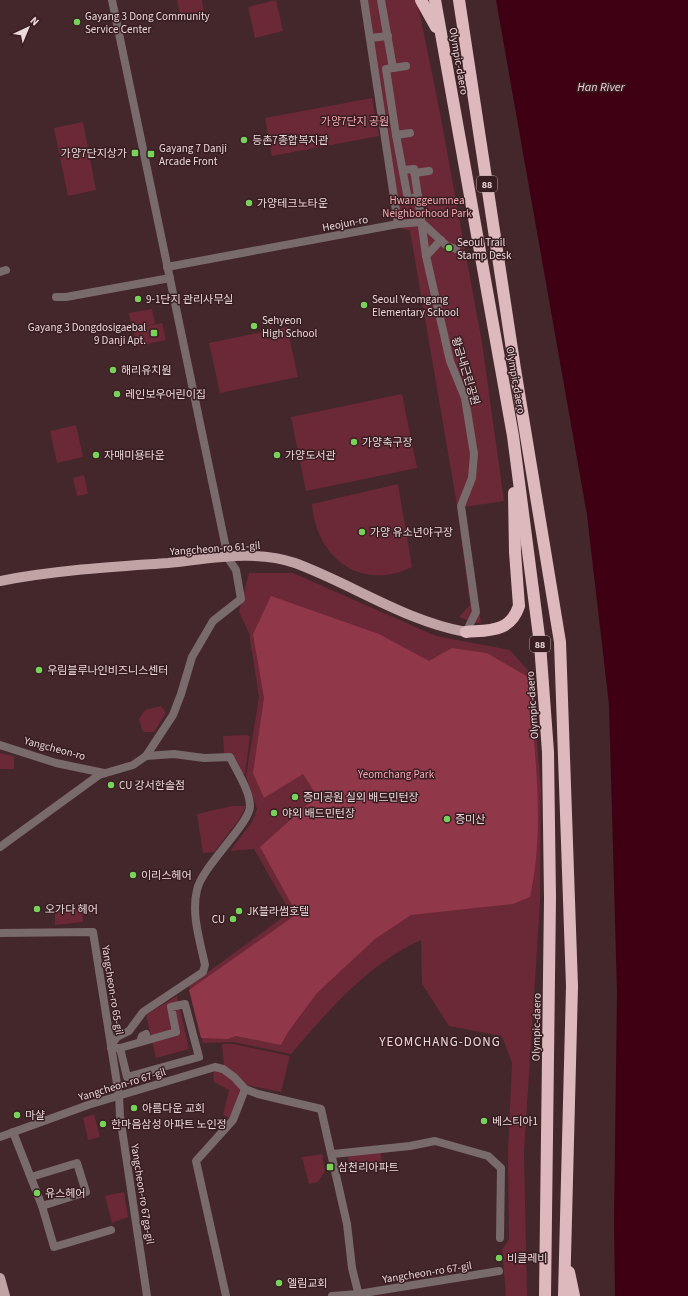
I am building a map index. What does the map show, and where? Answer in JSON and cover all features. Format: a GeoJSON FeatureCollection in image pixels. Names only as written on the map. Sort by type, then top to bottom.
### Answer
{"type":"FeatureCollection","features":[{"type":"Feature","properties":{"kind":"highway"},"geometry":{"type":"LineString","coordinates":[[421,0],[441,35]]}},
{"type":"Feature","properties":{"kind":"highway","name":"Olympic-daero"},"geometry":{"type":"LineString","coordinates":[[435,0],[513,436],[540,644],[548,752],[550,898],[544,1296]]}},
{"type":"Feature","properties":{"kind":"highway","name":"Olympic-daero"},"geometry":{"type":"LineString","coordinates":[[459,0],[560,642],[572,986],[564,1296]]}},
{"type":"Feature","properties":{"kind":"highway"},"geometry":{"type":"LineString","coordinates":[[466,632],[483,633],[503,626],[510,621],[519,606],[515,552],[513,436]]}},
{"type":"Feature","properties":{"kind":"highway"},"geometry":{"type":"LineString","coordinates":[[565,1255],[574,1296]]}},
{"type":"Feature","properties":{"kind":"main road","name":"Yangcheon-ro 61-gil"},"geometry":{"type":"LineString","coordinates":[[0,581],[33,575],[87,569],[266,556],[294,563],[390,606],[448,629],[466,632]]}},
{"type":"Feature","properties":{"kind":"main road"},"geometry":{"type":"LineString","coordinates":[[0,1278],[5,1296]]}},
{"type":"Feature","properties":{"kind":"street"},"geometry":{"type":"LineString","coordinates":[[0,847],[99,775],[133,764],[146,756],[173,715],[192,657],[213,621],[241,599],[236,570],[228,558],[112,0]]}},
{"type":"Feature","properties":{"kind":"street"},"geometry":{"type":"LineString","coordinates":[[364,0],[398,224],[422,222],[447,246],[456,249]]}},
{"type":"Feature","properties":{"kind":"street"},"geometry":{"type":"LineString","coordinates":[[381,0],[394,68]]}},
{"type":"Feature","properties":{"kind":"street"},"geometry":{"type":"LineString","coordinates":[[370,38],[388,36]]}},
{"type":"Feature","properties":{"kind":"street"},"geometry":{"type":"LineString","coordinates":[[406,66],[386,69],[408,199]]}},
{"type":"Feature","properties":{"kind":"street"},"geometry":{"type":"LineString","coordinates":[[396,135],[407,132]]}},
{"type":"Feature","properties":{"kind":"street"},"geometry":{"type":"LineString","coordinates":[[403,170],[414,169],[414,173],[429,171]]}},
{"type":"Feature","properties":{"kind":"street","name":"황금내근린공원"},"geometry":{"type":"LineString","coordinates":[[414,173],[426,256],[450,362],[464,398],[474,454],[472,478],[461,506],[476,612],[466,632]]}},
{"type":"Feature","properties":{"kind":"street"},"geometry":{"type":"LineString","coordinates":[[395,201],[418,197]]}},
{"type":"Feature","properties":{"kind":"street","name":"Heojun-ro"},"geometry":{"type":"LineString","coordinates":[[168,267],[398,224]]}},
{"type":"Feature","properties":{"kind":"street"},"geometry":{"type":"LineString","coordinates":[[426,256],[441,240]]}},
{"type":"Feature","properties":{"kind":"street"},"geometry":{"type":"LineString","coordinates":[[56,297],[66,297],[170,278]]}},
{"type":"Feature","properties":{"kind":"street","name":"Yangcheon-ro"},"geometry":{"type":"LineString","coordinates":[[0,745],[56,763],[105,773]]}},
{"type":"Feature","properties":{"kind":"street"},"geometry":{"type":"LineString","coordinates":[[120,1048],[127,1077],[199,1057],[185,1004],[170,1007],[176,1032],[120,1048],[111,1046],[117,1037],[128,1031],[143,1012],[203,972],[205,966],[194,908],[197,888],[207,869],[246,818],[251,807],[249,799],[230,757],[204,758],[174,754],[146,756]]}},
{"type":"Feature","properties":{"kind":"street","name":"Yangcheon-ro 65-gil"},"geometry":{"type":"LineString","coordinates":[[0,933],[93,932],[119,1096]]}},
{"type":"Feature","properties":{"kind":"street"},"geometry":{"type":"LineString","coordinates":[[140,1042],[142,1036],[146,1034]]}},
{"type":"Feature","properties":{"kind":"street","name":"Yangcheon-ro 67-gil"},"geometry":{"type":"LineString","coordinates":[[0,1137],[119,1096],[215,1067],[223,1069],[234,1077],[245,1089],[258,1094],[322,1109],[347,1224],[352,1268],[358,1295]]}},
{"type":"Feature","properties":{"kind":"street"},"geometry":{"type":"LineString","coordinates":[[226,1296],[196,1161],[233,1120],[245,1089]]}},
{"type":"Feature","properties":{"kind":"street","name":"Yangcheon-ro 67ga-gil"},"geometry":{"type":"LineString","coordinates":[[119,1096],[120,1116],[147,1296]]}},
{"type":"Feature","properties":{"kind":"street"},"geometry":{"type":"LineString","coordinates":[[13,1132],[42,1206],[54,1247],[111,1230]]}},
{"type":"Feature","properties":{"kind":"street"},"geometry":{"type":"LineString","coordinates":[[333,1154],[410,1146],[435,1141],[488,1156],[501,1168],[500,1238]]}},
{"type":"Feature","properties":{"kind":"street"},"geometry":{"type":"LineString","coordinates":[[31,1177],[76,1162],[86,1192],[42,1206]]}},
{"type":"Feature","properties":{"kind":"street","name":"Yangcheon-ro 67-gil"},"geometry":{"type":"LineString","coordinates":[[332,1296],[358,1295],[499,1271]]}},
{"type":"Feature","properties":{"kind":"green space"},"geometry":{"type":"Polygon","coordinates":[[[177,0],[202,0],[204,14],[181,18],[177,0]]]}},
{"type":"Feature","properties":{"kind":"green space"},"geometry":{"type":"Polygon","coordinates":[[[276,0],[283,31],[255,38],[248,7],[276,0]]]}},
{"type":"Feature","properties":{"kind":"green space","name":"Hwanggeumnea Neighborhood Park"},"geometry":{"type":"Polygon","coordinates":[[[366,0],[417,0],[440,113],[482,343],[504,501],[464,507],[481,623],[475,623],[459,617],[470,605],[457,505],[410,231],[401,228],[366,0]]]}},
{"type":"Feature","properties":{"kind":"green space","name":"가양7단지 공원"},"geometry":{"type":"Polygon","coordinates":[[[372,98],[379,136],[272,156],[265,118],[372,98]]]}},
{"type":"Feature","properties":{"kind":"green space"},"geometry":{"type":"Polygon","coordinates":[[[83,122],[96,190],[68,196],[54,128],[83,122]]]}},
{"type":"Feature","properties":{"kind":"green space"},"geometry":{"type":"Polygon","coordinates":[[[152,309],[155,324],[132,328],[129,313],[152,309]]]}},
{"type":"Feature","properties":{"kind":"green space"},"geometry":{"type":"Polygon","coordinates":[[[162,323],[166,340],[137,346],[133,329],[162,323]]]}},
{"type":"Feature","properties":{"kind":"green space"},"geometry":{"type":"Polygon","coordinates":[[[287,327],[298,377],[220,393],[209,343],[287,327]]]}},
{"type":"Feature","properties":{"kind":"green space","name":"가양축구장"},"geometry":{"type":"Polygon","coordinates":[[[402,394],[417,468],[306,491],[291,417],[402,394]]]}},
{"type":"Feature","properties":{"kind":"green space"},"geometry":{"type":"Polygon","coordinates":[[[76,425],[83,457],[57,463],[50,431],[76,425]]]}},
{"type":"Feature","properties":{"kind":"green space"},"geometry":{"type":"Polygon","coordinates":[[[84,475],[88,494],[77,496],[73,478],[84,475]]]}},
{"type":"Feature","properties":{"kind":"green space","name":"가양 유소년야구장"},"geometry":{"type":"Polygon","coordinates":[[[398,484],[412,567],[393,574],[375,575],[359,572],[344,565],[332,554],[322,540],[315,523],[312,504],[398,484]]]}},
{"type":"Feature","properties":{"kind":"green space","name":"Yeomchang Park"},"geometry":{"type":"Polygon","coordinates":[[[249,573],[293,573],[436,636],[510,650],[531,674],[541,788],[540,903],[524,1152],[527,1296],[506,1296],[502,1250],[509,1239],[508,1151],[512,1063],[502,1036],[449,1026],[422,984],[421,940],[402,950],[366,975],[334,1005],[291,1054],[234,1042],[203,1043],[189,986],[290,912],[254,849],[230,851],[252,822],[257,809],[246,776],[259,697],[249,633],[239,612],[249,573]]]}},
{"type":"Feature","properties":{"kind":"green space","name":"Yeomchang Park"},"geometry":{"type":"Polygon","coordinates":[[[271,596],[379,634],[429,661],[452,648],[487,653],[528,677],[538,815],[535,870],[530,897],[513,904],[411,915],[375,939],[317,993],[288,1032],[281,1045],[236,1036],[228,1039],[201,1038],[189,990],[297,914],[260,847],[317,796],[303,774],[264,798],[253,773],[264,698],[253,634],[271,596]]]}},
{"type":"Feature","properties":{"kind":"green space"},"geometry":{"type":"Polygon","coordinates":[[[161,706],[166,713],[154,732],[143,732],[139,719],[145,710],[161,706]]]}},
{"type":"Feature","properties":{"kind":"green space"},"geometry":{"type":"Polygon","coordinates":[[[223,736],[250,736],[245,774],[242,775],[233,753],[224,753],[223,736]]]}},
{"type":"Feature","properties":{"kind":"green space"},"geometry":{"type":"Polygon","coordinates":[[[0,753],[14,756],[14,769],[0,769],[0,753]]]}},
{"type":"Feature","properties":{"kind":"green space"},"geometry":{"type":"Polygon","coordinates":[[[232,806],[246,806],[238,821],[214,852],[203,853],[197,814],[232,806]]]}},
{"type":"Feature","properties":{"kind":"green space"},"geometry":{"type":"Polygon","coordinates":[[[82,908],[83,922],[55,925],[55,912],[82,908]]]}},
{"type":"Feature","properties":{"kind":"green space"},"geometry":{"type":"Polygon","coordinates":[[[177,996],[189,1049],[156,1058],[146,1015],[177,996]]]}},
{"type":"Feature","properties":{"kind":"green space"},"geometry":{"type":"Polygon","coordinates":[[[222,1044],[233,1044],[290,1056],[281,1092],[247,1085],[224,1066],[222,1044]]]}},
{"type":"Feature","properties":{"kind":"green space"},"geometry":{"type":"Polygon","coordinates":[[[213,1069],[229,1076],[240,1089],[233,1120],[223,1115],[229,1090],[214,1082],[213,1069]]]}},
{"type":"Feature","properties":{"kind":"green space"},"geometry":{"type":"Polygon","coordinates":[[[94,1114],[100,1137],[88,1140],[83,1118],[94,1114]]]}},
{"type":"Feature","properties":{"kind":"green space"},"geometry":{"type":"Polygon","coordinates":[[[380,1150],[382,1162],[349,1165],[348,1153],[380,1150]]]}},
{"type":"Feature","properties":{"kind":"green space"},"geometry":{"type":"Polygon","coordinates":[[[322,1154],[325,1171],[318,1182],[309,1184],[302,1157],[322,1154]]]}},
{"type":"Feature","properties":{"kind":"green space"},"geometry":{"type":"Polygon","coordinates":[[[124,1192],[128,1217],[112,1223],[105,1196],[124,1192]]]}},
{"type":"Feature","properties":{"kind":"water","name":"Han River"},"geometry":{"type":"Polygon","coordinates":[[[496,0],[688,0],[688,1296],[615,1296],[614,1221],[617,992],[609,705],[587,515],[496,0]]]}},
{"type":"Feature","properties":{"kind":"place","name":"Gayang 3 Dong Community Service Center"},"geometry":{"type":"Point","coordinates":[77,22]}},
{"type":"Feature","properties":{"kind":"place","name":"등촌7종합복지관"},"geometry":{"type":"Point","coordinates":[244,140]}},
{"type":"Feature","properties":{"kind":"place","name":"가양7단지상가"},"geometry":{"type":"Point","coordinates":[135,153]}},
{"type":"Feature","properties":{"kind":"place","name":"Gayang 7 Danji Arcade Front"},"geometry":{"type":"Point","coordinates":[151,154]}},
{"type":"Feature","properties":{"kind":"place","name":"가양테크노타운"},"geometry":{"type":"Point","coordinates":[249,203]}},
{"type":"Feature","properties":{"kind":"place","name":"Seoul Trail Stamp Desk"},"geometry":{"type":"Point","coordinates":[449,248]}},
{"type":"Feature","properties":{"kind":"place","name":"9-1단지 관리사무실"},"geometry":{"type":"Point","coordinates":[138,299]}},
{"type":"Feature","properties":{"kind":"place","name":"Seoul Yeomgang Elementary School"},"geometry":{"type":"Point","coordinates":[364,305]}},
{"type":"Feature","properties":{"kind":"place","name":"Sehyeon High School"},"geometry":{"type":"Point","coordinates":[254,326]}},
{"type":"Feature","properties":{"kind":"place","name":"Gayang 3 Dongdosigaebal 9 Danji Apt."},"geometry":{"type":"Point","coordinates":[154,333]}},
{"type":"Feature","properties":{"kind":"place","name":"해리유치원"},"geometry":{"type":"Point","coordinates":[113,370]}},
{"type":"Feature","properties":{"kind":"place","name":"레인보우어린이집"},"geometry":{"type":"Point","coordinates":[117,394]}},
{"type":"Feature","properties":{"kind":"place","name":"가양축구장"},"geometry":{"type":"Point","coordinates":[354,442]}},
{"type":"Feature","properties":{"kind":"place","name":"자매미용타운"},"geometry":{"type":"Point","coordinates":[96,455]}},
{"type":"Feature","properties":{"kind":"place","name":"가양도서관"},"geometry":{"type":"Point","coordinates":[277,455]}},
{"type":"Feature","properties":{"kind":"place","name":"가양 유소년야구장"},"geometry":{"type":"Point","coordinates":[362,532]}},
{"type":"Feature","properties":{"kind":"place","name":"우림블루나인비즈니스센터"},"geometry":{"type":"Point","coordinates":[39,670]}},
{"type":"Feature","properties":{"kind":"place","name":"CU 강서한솔점"},"geometry":{"type":"Point","coordinates":[111,785]}},
{"type":"Feature","properties":{"kind":"place","name":"증미공원 실외 배드민턴장"},"geometry":{"type":"Point","coordinates":[295,797]}},
{"type":"Feature","properties":{"kind":"place","name":"야외 배드민턴장"},"geometry":{"type":"Point","coordinates":[274,813]}},
{"type":"Feature","properties":{"kind":"place","name":"증미산"},"geometry":{"type":"Point","coordinates":[447,819]}},
{"type":"Feature","properties":{"kind":"place","name":"이리스헤어"},"geometry":{"type":"Point","coordinates":[133,875]}},
{"type":"Feature","properties":{"kind":"place","name":"오가다 헤어"},"geometry":{"type":"Point","coordinates":[37,909]}},
{"type":"Feature","properties":{"kind":"place","name":"JK블라썸호텔"},"geometry":{"type":"Point","coordinates":[239,911]}},
{"type":"Feature","properties":{"kind":"place","name":"CU"},"geometry":{"type":"Point","coordinates":[233,919]}},
{"type":"Feature","properties":{"kind":"place","name":"아름다운 교회"},"geometry":{"type":"Point","coordinates":[134,1108]}},
{"type":"Feature","properties":{"kind":"place","name":"마샬"},"geometry":{"type":"Point","coordinates":[17,1115]}},
{"type":"Feature","properties":{"kind":"place","name":"베스티아1"},"geometry":{"type":"Point","coordinates":[484,1121]}},
{"type":"Feature","properties":{"kind":"place","name":"한마음삼성 아파트 노인정"},"geometry":{"type":"Point","coordinates":[103,1124]}},
{"type":"Feature","properties":{"kind":"place","name":"삼천리아파트"},"geometry":{"type":"Point","coordinates":[330,1167]}},
{"type":"Feature","properties":{"kind":"place","name":"유스헤어"},"geometry":{"type":"Point","coordinates":[37,1193]}},
{"type":"Feature","properties":{"kind":"place","name":"비클레비"},"geometry":{"type":"Point","coordinates":[499,1258]}},
{"type":"Feature","properties":{"kind":"place","name":"엘림교회"},"geometry":{"type":"Point","coordinates":[279,1283]}},
{"type":"Feature","properties":{"kind":"district","name":"YEOMCHANG-DONG"},"geometry":{"type":"Point","coordinates":[440,1041]}}]}
